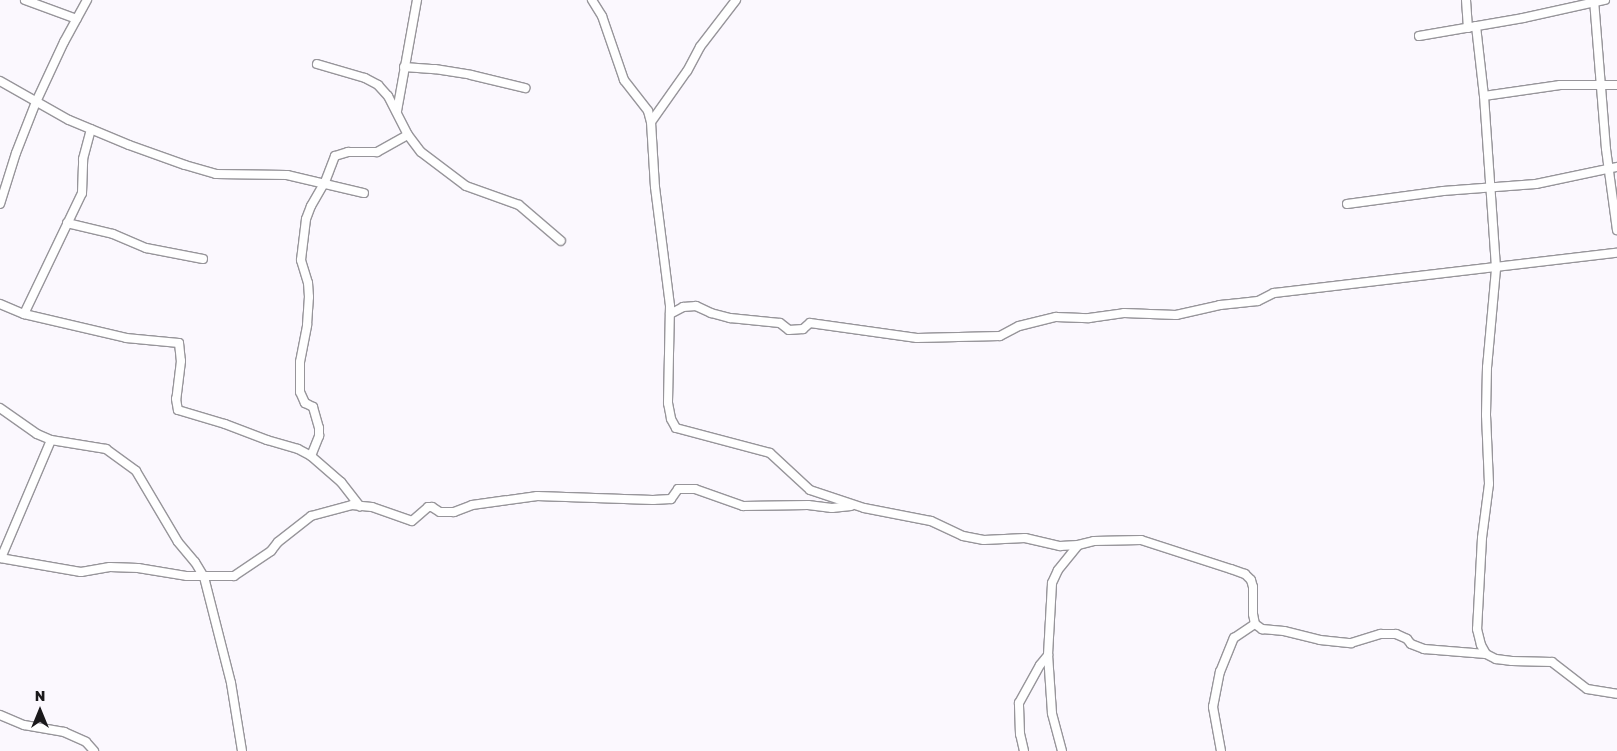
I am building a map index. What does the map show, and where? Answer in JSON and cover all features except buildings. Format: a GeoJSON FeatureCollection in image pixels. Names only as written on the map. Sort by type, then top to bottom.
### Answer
{"type":"FeatureCollection","features":[{"type":"Feature","properties":{"kind":"street"},"geometry":{"type":"LineString","coordinates":[[25,0],[76,19]]}},
{"type":"Feature","properties":{"kind":"street"},"geometry":{"type":"LineString","coordinates":[[0,204],[16,153],[36,102],[87,0]]}},
{"type":"Feature","properties":{"kind":"street"},"geometry":{"type":"LineString","coordinates":[[397,111],[416,0]]}},
{"type":"Feature","properties":{"kind":"street"},"geometry":{"type":"LineString","coordinates":[[592,0],[602,16],[624,80],[648,112],[651,122],[670,314],[668,403],[670,419],[676,428],[770,453],[810,490],[856,505],[931,521],[963,536],[984,540],[1025,538],[1060,546],[1078,545],[1094,541],[1140,540],[1245,574],[1253,587],[1252,614],[1255,624],[1262,629],[1284,631],[1320,640],[1351,643],[1381,634],[1396,634],[1407,639],[1411,644],[1424,649],[1486,654],[1496,659],[1512,661],[1552,662],[1587,689],[1617,694]]}},
{"type":"Feature","properties":{"kind":"street"},"geometry":{"type":"LineString","coordinates":[[651,122],[687,71],[700,47],[736,0]]}},
{"type":"Feature","properties":{"kind":"street"},"geometry":{"type":"LineString","coordinates":[[1466,0],[1484,96],[1492,187],[1496,269],[1487,367],[1486,415],[1490,484],[1482,538],[1477,629],[1481,645],[1486,654]]}},
{"type":"Feature","properties":{"kind":"street"},"geometry":{"type":"LineString","coordinates":[[1419,36],[1604,0]]}},
{"type":"Feature","properties":{"kind":"street"},"geometry":{"type":"LineString","coordinates":[[1594,1],[1608,168],[1617,230]]}},
{"type":"Feature","properties":{"kind":"street"},"geometry":{"type":"LineString","coordinates":[[317,64],[365,78],[378,86],[397,111],[408,135],[421,152],[452,177],[487,194],[519,205],[561,242]]}},
{"type":"Feature","properties":{"kind":"street"},"geometry":{"type":"LineString","coordinates":[[404,67],[453,72],[525,88]]}},
{"type":"Feature","properties":{"kind":"street"},"geometry":{"type":"LineString","coordinates":[[0,80],[36,102],[91,129],[129,145],[216,174],[287,175],[325,182],[364,193]]}},
{"type":"Feature","properties":{"kind":"street"},"geometry":{"type":"LineString","coordinates":[[1484,96],[1560,85],[1617,85]]}},
{"type":"Feature","properties":{"kind":"street"},"geometry":{"type":"LineString","coordinates":[[24,314],[82,193],[83,160],[91,129]]}},
{"type":"Feature","properties":{"kind":"street"},"geometry":{"type":"LineString","coordinates":[[311,456],[320,436],[319,428],[313,407],[305,403],[300,392],[300,362],[307,325],[309,297],[308,283],[301,260],[306,220],[311,206],[325,182],[331,164],[339,153],[377,152],[408,135]]}},
{"type":"Feature","properties":{"kind":"street"},"geometry":{"type":"LineString","coordinates":[[1347,204],[1435,192],[1536,184],[1617,167]]}},
{"type":"Feature","properties":{"kind":"street"},"geometry":{"type":"LineString","coordinates":[[66,223],[113,234],[146,248],[203,259]]}},
{"type":"Feature","properties":{"kind":"street"},"geometry":{"type":"LineString","coordinates":[[670,314],[683,307],[696,306],[711,313],[738,320],[780,323],[789,330],[803,328],[810,323],[917,338],[1000,336],[1019,326],[1056,317],[1089,318],[1124,313],[1176,315],[1220,305],[1258,301],[1274,293],[1496,269],[1617,253]]}},
{"type":"Feature","properties":{"kind":"street"},"geometry":{"type":"LineString","coordinates":[[0,304],[24,314],[126,338],[179,343],[181,361],[176,399],[178,410],[298,449],[311,456],[341,482],[360,506]]}},
{"type":"Feature","properties":{"kind":"street"},"geometry":{"type":"LineString","coordinates":[[0,408],[37,434],[51,440],[106,449],[136,471],[178,542],[204,577],[230,683],[242,751]]}},
{"type":"Feature","properties":{"kind":"street"},"geometry":{"type":"LineString","coordinates":[[51,440],[1,558],[74,571],[96,571],[110,567],[138,568],[204,577],[234,576],[271,551],[278,542],[311,516],[352,505],[372,507],[412,521],[428,507],[432,507],[440,512],[454,512],[472,505],[538,496],[671,499],[678,489],[694,489],[743,506],[808,505],[832,508],[856,505]]}},
{"type":"Feature","properties":{"kind":"street"},"geometry":{"type":"LineString","coordinates":[[1062,751],[1052,713],[1048,655],[1052,583],[1058,570],[1078,545]]}},
{"type":"Feature","properties":{"kind":"street"},"geometry":{"type":"LineString","coordinates":[[1221,751],[1213,708],[1220,672],[1234,638],[1255,624]]}},
{"type":"Feature","properties":{"kind":"street"},"geometry":{"type":"LineString","coordinates":[[1024,751],[1020,734],[1019,703],[1040,665],[1048,655]]}},
{"type":"Feature","properties":{"kind":"street"},"geometry":{"type":"LineString","coordinates":[[0,715],[24,725],[64,732],[86,742],[94,751]]}}]}
